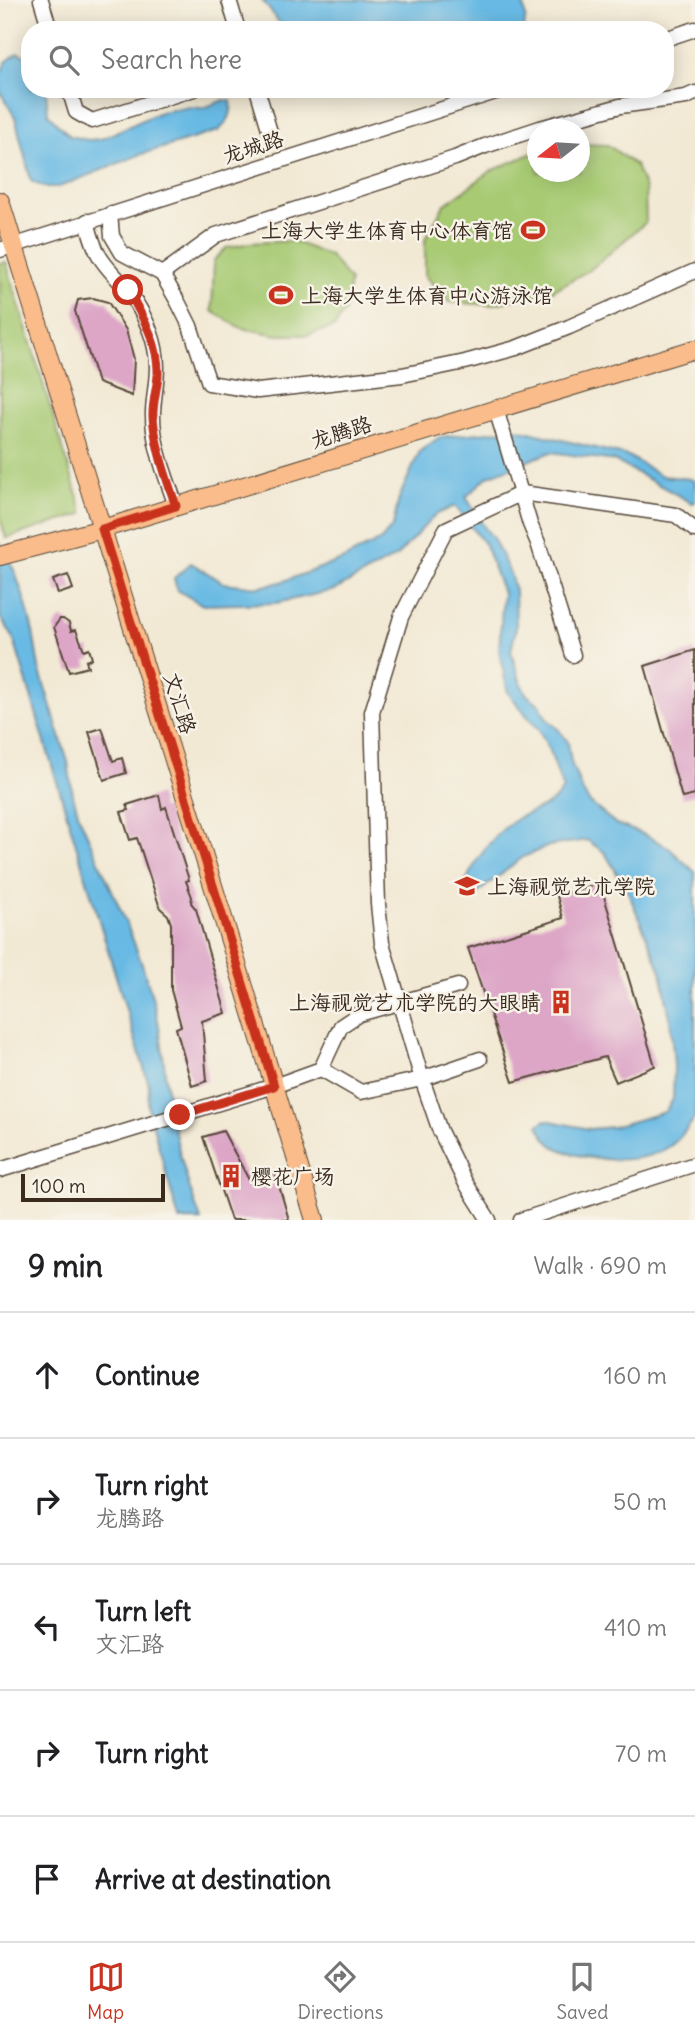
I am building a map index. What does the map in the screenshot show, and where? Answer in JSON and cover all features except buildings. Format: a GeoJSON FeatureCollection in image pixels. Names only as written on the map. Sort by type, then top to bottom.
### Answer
{"type":"FeatureCollection","features":[{"type":"Feature","properties":{"kind":"main road","name":"文汇路"},"geometry":{"type":"LineString","coordinates":[[0,201],[7,248],[102,529],[315,1220]]}},
{"type":"Feature","properties":{"kind":"main road","name":"龙腾路"},"geometry":{"type":"LineString","coordinates":[[0,556],[102,529],[695,349]]}},
{"type":"Feature","properties":{"kind":"street"},"geometry":{"type":"LineString","coordinates":[[41,0],[47,21]]}},
{"type":"Feature","properties":{"kind":"street"},"geometry":{"type":"LineString","coordinates":[[229,0],[235,21]]}},
{"type":"Feature","properties":{"kind":"street"},"geometry":{"type":"LineString","coordinates":[[674,35],[695,29]]}},
{"type":"Feature","properties":{"kind":"street"},"geometry":{"type":"LineString","coordinates":[[162,274],[216,235],[540,128],[620,106],[686,97],[695,93]]}},
{"type":"Feature","properties":{"kind":"street"},"geometry":{"type":"LineString","coordinates":[[72,98],[76,112],[92,121],[165,98]]}},
{"type":"Feature","properties":{"kind":"street"},"geometry":{"type":"LineString","coordinates":[[260,98],[270,132]]}},
{"type":"Feature","properties":{"kind":"street","name":"龙城路"},"geometry":{"type":"LineString","coordinates":[[7,248],[477,98]]}},
{"type":"Feature","properties":{"kind":"street"},"geometry":{"type":"LineString","coordinates":[[110,214],[112,236],[122,253],[162,274],[190,326],[209,383],[258,391],[402,375],[516,348],[695,271]]}},
{"type":"Feature","properties":{"kind":"street"},"geometry":{"type":"LineString","coordinates":[[87,221],[99,256],[128,290],[149,327],[156,348],[158,375],[153,414],[157,449],[176,506]]}},
{"type":"Feature","properties":{"kind":"street"},"geometry":{"type":"LineString","coordinates":[[496,410],[573,655]]}},
{"type":"Feature","properties":{"kind":"street"},"geometry":{"type":"LineString","coordinates":[[489,1220],[465,1182],[440,1131],[382,943],[378,904],[372,712],[401,617],[446,529],[522,493],[677,515],[695,530]]}},
{"type":"Feature","properties":{"kind":"street"},"geometry":{"type":"LineString","coordinates":[[0,1170],[274,1086],[321,1069],[341,1026],[359,1014],[458,986]]}},
{"type":"Feature","properties":{"kind":"street"},"geometry":{"type":"LineString","coordinates":[[321,1069],[361,1092],[422,1079],[480,1059]]}},
{"type":"Feature","properties":{"kind":"street"},"geometry":{"type":"LineString","coordinates":[[521,1220],[695,1164]]}},
{"type":"Feature","properties":{"kind":"green space","name":"上海大学生体育中心体育馆"},"geometry":{"type":"Polygon","coordinates":[[[590,144],[608,145],[636,166],[645,189],[646,222],[591,269],[554,290],[491,305],[449,302],[425,276],[425,239],[444,205],[491,171],[527,155],[527,182],[590,182],[590,144]]]}},
{"type":"Feature","properties":{"kind":"green space","name":"上海大学生体育中心游泳馆"},"geometry":{"type":"Polygon","coordinates":[[[293,241],[330,256],[350,281],[346,308],[335,327],[308,335],[278,335],[241,328],[212,311],[214,260],[226,248],[250,243],[293,241]]]}},
{"type":"Feature","properties":{"kind":"green space"},"geometry":{"type":"Polygon","coordinates":[[[6,262],[83,514],[6,538],[0,518],[0,263],[6,262]]]}},
{"type":"Feature","properties":{"kind":"water"},"geometry":{"type":"Polygon","coordinates":[[[262,0],[522,0],[525,11],[525,21],[278,21],[262,0]]]}},
{"type":"Feature","properties":{"kind":"water"},"geometry":{"type":"Polygon","coordinates":[[[18,53],[21,54],[21,98],[47,98],[48,114],[70,136],[88,140],[101,139],[160,112],[190,107],[203,108],[224,100],[231,101],[230,114],[218,131],[139,155],[59,187],[43,187],[31,181],[15,117],[0,92],[0,74],[6,62],[18,53]]]}},
{"type":"Feature","properties":{"kind":"water"},"geometry":{"type":"Polygon","coordinates":[[[517,429],[628,456],[662,476],[691,479],[695,482],[695,502],[692,503],[615,461],[551,452],[488,476],[466,497],[493,538],[510,573],[515,591],[516,628],[511,651],[521,684],[527,695],[539,704],[547,719],[568,742],[571,762],[589,802],[616,824],[668,847],[695,872],[695,1118],[670,1146],[641,1157],[612,1160],[570,1153],[552,1145],[538,1125],[546,1120],[589,1129],[613,1127],[665,1112],[673,1099],[674,1065],[670,1018],[661,971],[629,894],[605,853],[587,840],[549,846],[523,857],[471,898],[466,881],[481,854],[501,831],[518,818],[548,804],[563,789],[549,749],[539,730],[508,693],[499,650],[503,593],[485,545],[455,506],[435,515],[397,556],[335,590],[276,603],[203,605],[177,590],[174,578],[191,563],[224,583],[259,587],[342,560],[381,540],[393,526],[399,498],[420,451],[440,437],[517,429]]]}},
{"type":"Feature","properties":{"kind":"water"},"geometry":{"type":"Polygon","coordinates":[[[0,543],[15,572],[26,604],[39,668],[68,762],[79,816],[133,939],[150,990],[159,1026],[174,1128],[185,1174],[201,1220],[179,1220],[148,1108],[149,1085],[13,637],[0,617],[0,543]]]}},
{"type":"Feature","properties":{"kind":"place","name":"上海大学生体育中心体育馆"},"geometry":{"type":"Point","coordinates":[533,230]}},
{"type":"Feature","properties":{"kind":"place","name":"上海大学生体育中心游泳馆"},"geometry":{"type":"Point","coordinates":[281,295]}},
{"type":"Feature","properties":{"kind":"place","name":"上海视觉艺术学院"},"geometry":{"type":"Point","coordinates":[467,886]}},
{"type":"Feature","properties":{"kind":"place","name":"上海视觉艺术学院的大眼睛"},"geometry":{"type":"Point","coordinates":[561,1002]}},
{"type":"Feature","properties":{"kind":"place","name":"樱花广场"},"geometry":{"type":"Point","coordinates":[231,1176]}},
{"type":"Feature","properties":{"kind":"route"},"geometry":{"type":"LineString","coordinates":[[128,290],[149,327],[156,348],[158,375],[153,414],[157,449],[176,506],[102,529],[274,1086],[180,1115]]}}]}
